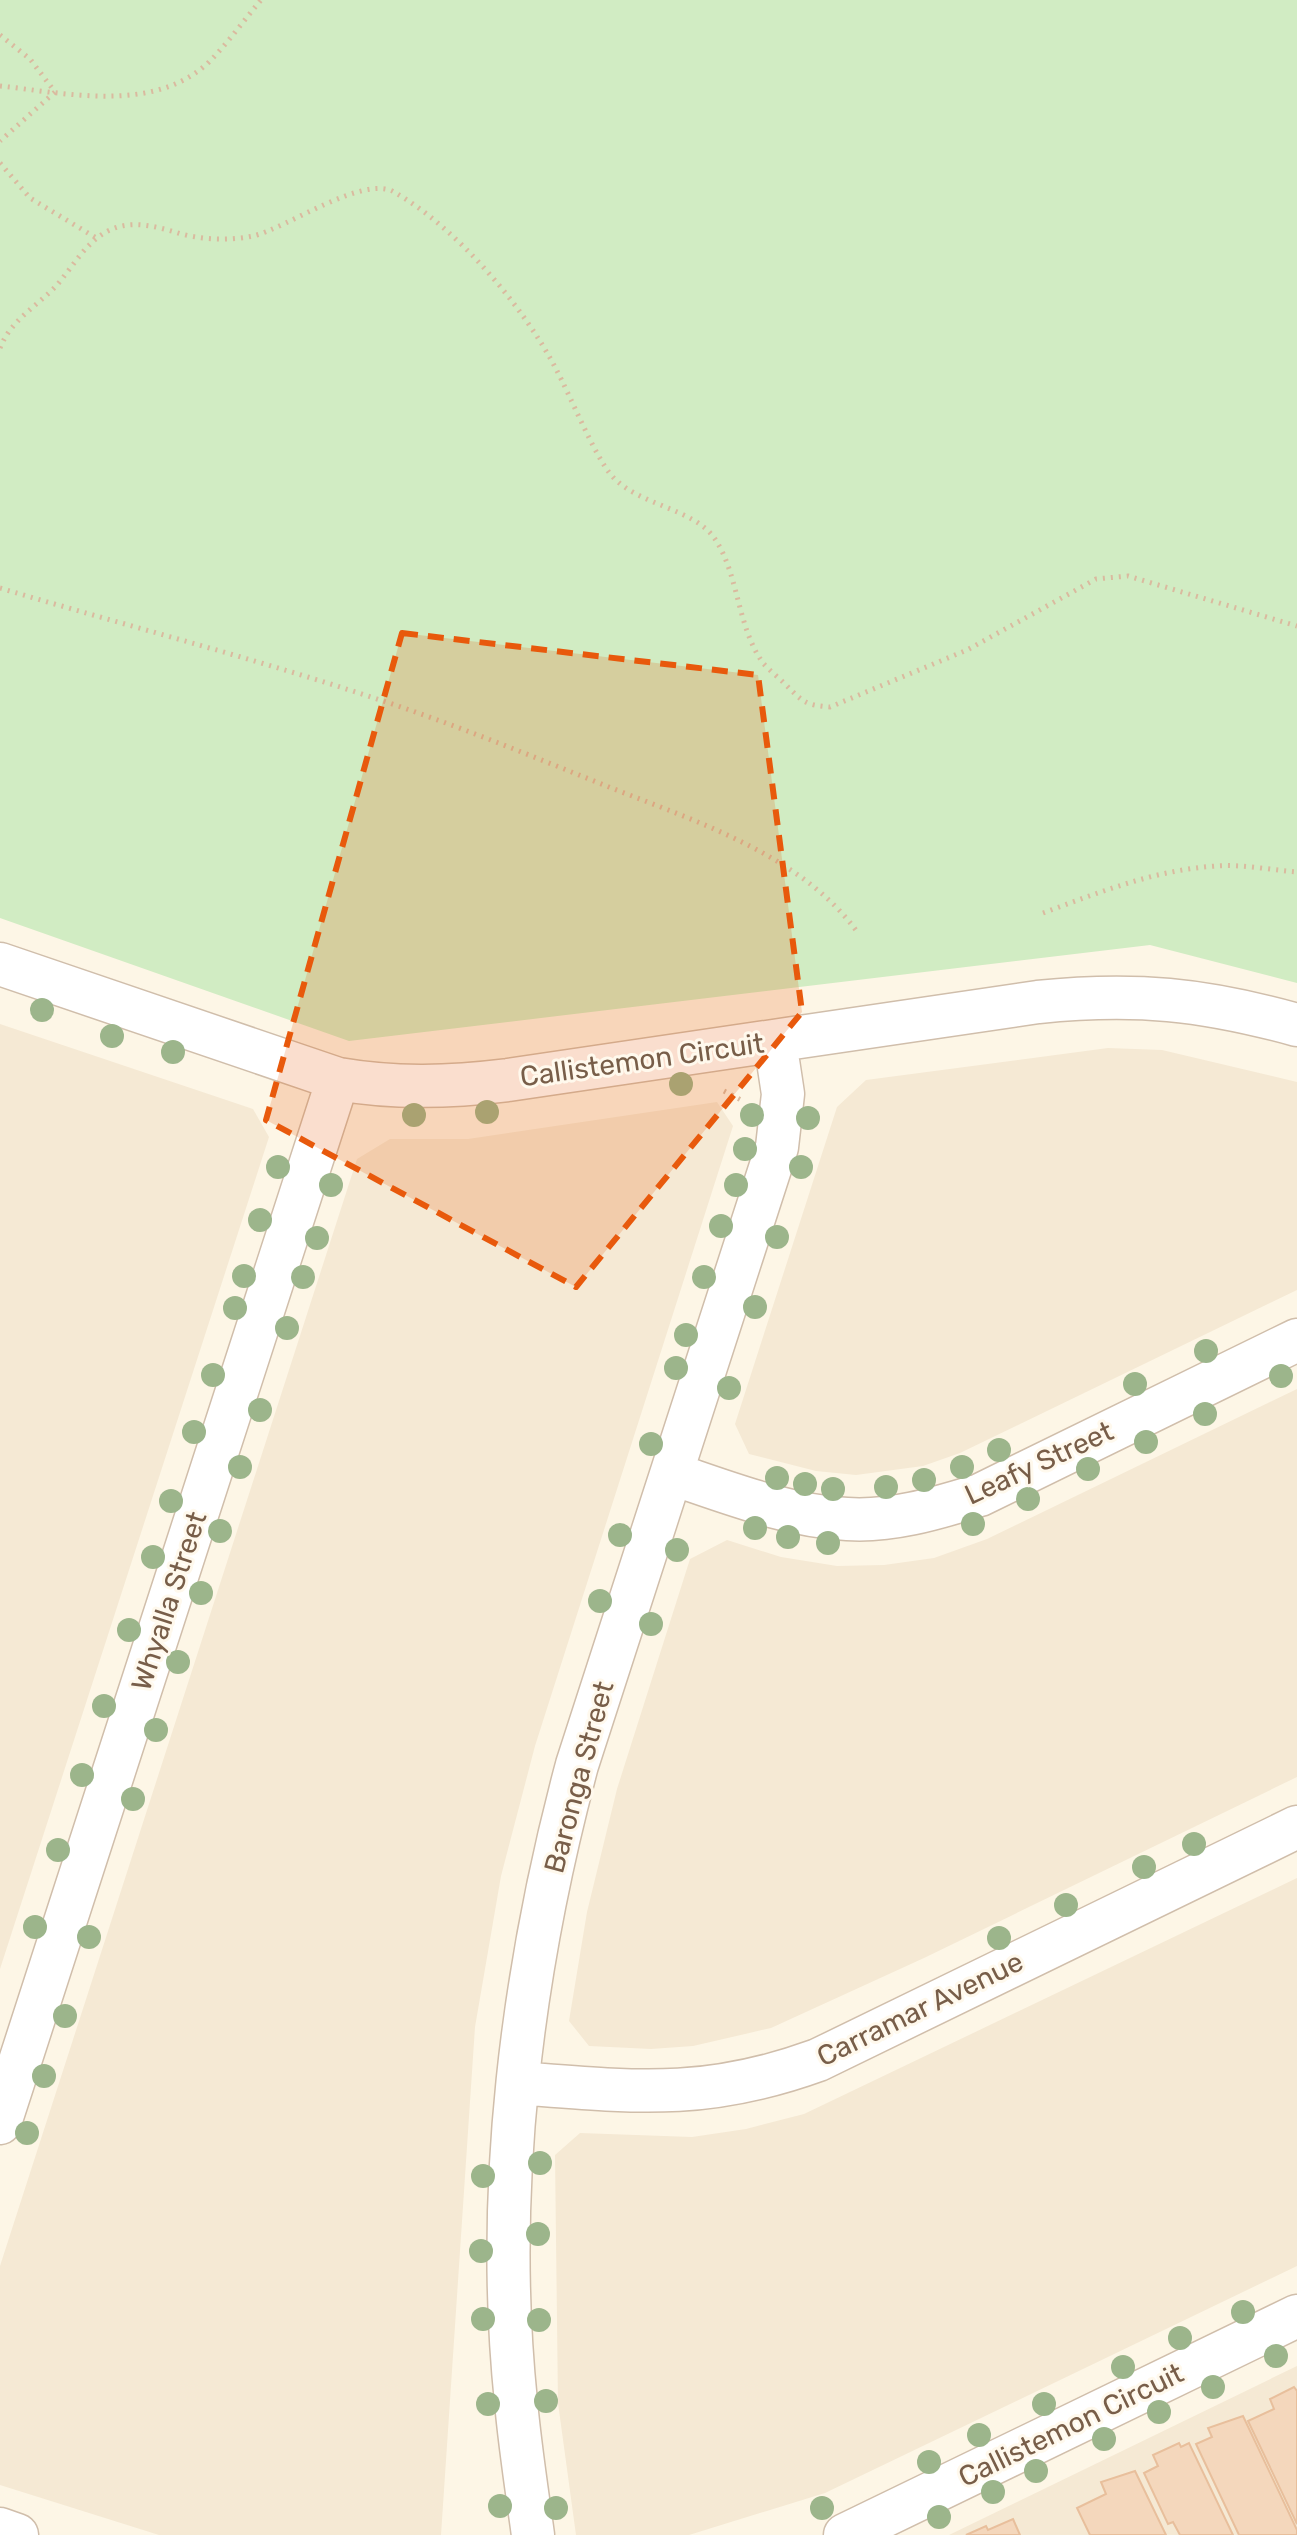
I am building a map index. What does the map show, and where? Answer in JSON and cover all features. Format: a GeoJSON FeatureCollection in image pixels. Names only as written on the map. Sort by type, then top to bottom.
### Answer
{"type":"FeatureCollection","features":[{"type":"Feature","properties":{"kind":"street","name":"Callistemon Circuit"},"geometry":{"type":"LineString","coordinates":[[0,964],[338,1079],[387,1087],[449,1087],[1108,995],[1165,997],[1297,1025]]}},
{"type":"Feature","properties":{"kind":"street","name":"Baronga Street"},"geometry":{"type":"LineString","coordinates":[[533,2535],[516,2401],[510,2280],[511,2182],[518,2083],[531,1981],[567,1805],[777,1147],[783,1094],[775,1041]]}},
{"type":"Feature","properties":{"kind":"street","name":"Whyalla Street"},"geometry":{"type":"LineString","coordinates":[[0,2123],[338,1079]]}},
{"type":"Feature","properties":{"kind":"street","name":"Leafy Street"},"geometry":{"type":"LineString","coordinates":[[673,1474],[740,1497],[846,1519],[886,1518],[928,1510],[980,1495],[1297,1340]]}},
{"type":"Feature","properties":{"kind":"street","name":"Carramar Avenue"},"geometry":{"type":"LineString","coordinates":[[518,2083],[632,2092],[684,2092],[779,2074],[818,2060],[1297,1827]]}},
{"type":"Feature","properties":{"kind":"street","name":"Callistemon Circuit"},"geometry":{"type":"LineString","coordinates":[[846,2535],[1297,2316]]}},
{"type":"Feature","properties":{"kind":"street"},"geometry":{"type":"LineString","coordinates":[[0,2529],[17,2535]]}},
{"type":"Feature","properties":{"kind":"path"},"geometry":{"type":"LineString","coordinates":[[0,86],[128,97],[173,83],[207,64],[261,0]]}},
{"type":"Feature","properties":{"kind":"path"},"geometry":{"type":"LineString","coordinates":[[0,35],[30,59],[55,92]]}},
{"type":"Feature","properties":{"kind":"path"},"geometry":{"type":"LineString","coordinates":[[0,141],[55,92]]}},
{"type":"Feature","properties":{"kind":"path"},"geometry":{"type":"LineString","coordinates":[[0,163],[30,198],[98,239]]}},
{"type":"Feature","properties":{"kind":"path"},"geometry":{"type":"LineString","coordinates":[[0,348],[5,335],[22,316],[37,305],[110,230],[137,224],[193,238],[254,236],[345,197],[370,190],[391,189],[428,216],[471,257],[521,314],[553,363],[612,476],[645,500],[694,520],[714,538],[762,662],[806,705],[830,707],[967,650],[1096,579],[1128,576],[1297,626]]}},
{"type":"Feature","properties":{"kind":"path"},"geometry":{"type":"LineString","coordinates":[[0,588],[131,623],[402,708],[683,817],[806,881],[841,909],[858,933]]}},
{"type":"Feature","properties":{"kind":"path"},"geometry":{"type":"LineString","coordinates":[[1043,913],[1124,883],[1172,871],[1219,866],[1297,872]]}},
{"type":"Feature","properties":{"kind":"highlighted area"},"geometry":{"type":"Polygon","coordinates":[[[402,633],[758,675],[802,1012],[576,1287],[266,1120],[402,633]]]}},
{"type":"Feature","properties":{"kind":"shaded area"},"geometry":{"type":"Polygon","coordinates":[[[0,1024],[253,1109],[269,1137],[0,1969],[0,1024]]]}},
{"type":"Feature","properties":{"kind":"shaded area"},"geometry":{"type":"Polygon","coordinates":[[[1108,1048],[1162,1050],[1297,1082],[1297,1290],[960,1453],[923,1466],[856,1475],[816,1471],[749,1454],[735,1424],[837,1107],[866,1080],[1108,1048]]]}},
{"type":"Feature","properties":{"kind":"shaded area"},"geometry":{"type":"Polygon","coordinates":[[[717,1102],[733,1126],[535,1746],[501,1876],[475,2027],[441,2535],[159,2535],[0,2485],[0,2266],[357,1159],[390,1139],[468,1139],[717,1102]]]}},
{"type":"Feature","properties":{"kind":"shaded area"},"geometry":{"type":"Polygon","coordinates":[[[1297,1389],[1297,1777],[924,1958],[771,2028],[693,2046],[651,2049],[589,2046],[569,2021],[587,1912],[617,1789],[690,1559],[727,1540],[781,1557],[837,1566],[884,1565],[934,1558],[987,1539],[1297,1389]]]}},
{"type":"Feature","properties":{"kind":"shaded area"},"geometry":{"type":"Polygon","coordinates":[[[1297,1878],[1297,2266],[825,2493],[689,2535],[576,2535],[558,2403],[555,2155],[580,2133],[692,2137],[746,2129],[804,2114],[1297,1878]]]}},
{"type":"Feature","properties":{"kind":"shaded area"},"geometry":{"type":"Polygon","coordinates":[[[1297,2366],[1297,2535],[949,2535],[1297,2366]]]}},
{"type":"Feature","properties":{"kind":"green space"},"geometry":{"type":"Polygon","coordinates":[[[0,0],[1297,0],[1297,983],[1150,945],[349,1041],[0,918],[0,0]]]}},
{"type":"Feature","properties":{"kind":"building"},"geometry":{"type":"Polygon","coordinates":[[[1294,2387],[1297,2391],[1297,2524],[1248,2421],[1274,2409],[1270,2399],[1294,2387]]]}},
{"type":"Feature","properties":{"kind":"building"},"geometry":{"type":"Polygon","coordinates":[[[1243,2416],[1297,2535],[1239,2535],[1196,2444],[1212,2437],[1208,2428],[1243,2416]]]}},
{"type":"Feature","properties":{"kind":"building"},"geometry":{"type":"Polygon","coordinates":[[[1179,2443],[1181,2447],[1189,2443],[1233,2535],[1180,2535],[1173,2522],[1168,2524],[1144,2473],[1158,2466],[1153,2455],[1179,2443]]]}},
{"type":"Feature","properties":{"kind":"building"},"geometry":{"type":"Polygon","coordinates":[[[1135,2471],[1166,2535],[1090,2535],[1077,2508],[1106,2494],[1101,2482],[1135,2471]]]}},
{"type":"Feature","properties":{"kind":"building"},"geometry":{"type":"Polygon","coordinates":[[[1013,2519],[1020,2535],[966,2535],[986,2526],[988,2530],[1013,2519]]]}}]}
